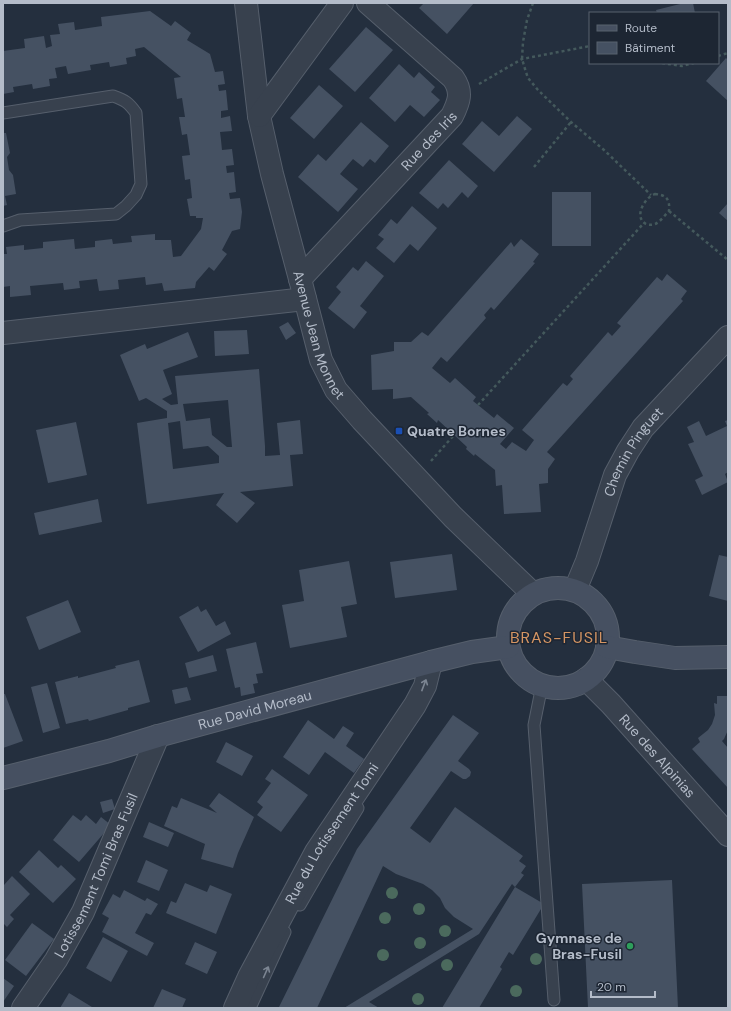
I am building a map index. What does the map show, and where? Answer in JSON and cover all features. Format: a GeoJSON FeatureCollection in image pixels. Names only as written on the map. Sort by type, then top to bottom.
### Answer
{"type":"FeatureCollection","features":[{"type":"Feature","properties":{"kind":"street","name":"Avenue Jean Monnet"},"geometry":{"type":"LineString","coordinates":[[246,3],[259,116],[272,174],[321,360],[336,390],[362,420],[453,517],[534,594]]}},
{"type":"Feature","properties":{"kind":"street"},"geometry":{"type":"LineString","coordinates":[[259,116],[342,3]]}},
{"type":"Feature","properties":{"kind":"street","name":"Rue des Iris"},"geometry":{"type":"LineString","coordinates":[[303,289],[452,116],[457,106],[459,95],[458,85],[453,78],[368,3]]}},
{"type":"Feature","properties":{"kind":"street"},"geometry":{"type":"LineString","coordinates":[[3,333],[303,289]]}},
{"type":"Feature","properties":{"kind":"street","name":"Chemin Pinguet"},"geometry":{"type":"LineString","coordinates":[[575,590],[587,561],[615,475],[628,451],[643,428],[728,337]]}},
{"type":"Feature","properties":{"kind":"street"},"geometry":{"type":"LineString","coordinates":[[552,588],[575,590],[587,597],[600,611],[607,630],[607,647],[598,667],[586,679],[566,687],[542,685],[529,678],[515,664],[508,646],[509,625],[516,609],[534,594],[552,588]]}},
{"type":"Feature","properties":{"kind":"street","name":"Rue David Moreau"},"geometry":{"type":"LineString","coordinates":[[3,778],[431,662],[472,652],[508,646]]}},
{"type":"Feature","properties":{"kind":"street"},"geometry":{"type":"LineString","coordinates":[[607,647],[675,658],[728,657]]}},
{"type":"Feature","properties":{"kind":"street","name":"Rue du Lotissement Tomi"},"geometry":{"type":"LineString","coordinates":[[235,1008],[249,977],[316,852],[415,704],[425,686],[431,662]]}},
{"type":"Feature","properties":{"kind":"street","name":"Rue des Alpinias"},"geometry":{"type":"LineString","coordinates":[[586,679],[611,704],[728,835]]}},
{"type":"Feature","properties":{"kind":"street","name":"Lotissement Tomi Bras Fusil"},"geometry":{"type":"LineString","coordinates":[[23,1008],[56,960],[83,912],[158,736]]}},
{"type":"Feature","properties":{"kind":"lane"},"geometry":{"type":"LineString","coordinates":[[3,113],[112,96],[121,99],[130,104],[136,113],[141,184],[136,195],[116,214],[20,220],[3,226]]}},
{"type":"Feature","properties":{"kind":"lane"},"geometry":{"type":"LineString","coordinates":[[542,685],[534,725],[554,1000]]}},
{"type":"Feature","properties":{"kind":"lane"},"geometry":{"type":"LineString","coordinates":[[250,1008],[287,926],[326,860],[398,746],[415,704]]}},
{"type":"Feature","properties":{"kind":"path"},"geometry":{"type":"LineString","coordinates":[[533,3],[527,20],[523,42],[522,59],[528,78],[538,90],[571,122],[604,150],[651,195]]}},
{"type":"Feature","properties":{"kind":"path"},"geometry":{"type":"LineString","coordinates":[[459,95],[522,59],[589,46]]}},
{"type":"Feature","properties":{"kind":"path"},"geometry":{"type":"LineString","coordinates":[[669,64],[682,66],[690,64]]}},
{"type":"Feature","properties":{"kind":"path"},"geometry":{"type":"LineString","coordinates":[[534,167],[571,122]]}},
{"type":"Feature","properties":{"kind":"path"},"geometry":{"type":"LineString","coordinates":[[661,194],[667,198],[670,204],[669,211],[655,224],[649,225],[644,223],[640,212],[644,203],[651,195],[661,194]]}},
{"type":"Feature","properties":{"kind":"path"},"geometry":{"type":"LineString","coordinates":[[669,211],[728,260]]}},
{"type":"Feature","properties":{"kind":"path"},"geometry":{"type":"LineString","coordinates":[[478,405],[644,223]]}},
{"type":"Feature","properties":{"kind":"path"},"geometry":{"type":"LineString","coordinates":[[416,478],[454,434]]}},
{"type":"Feature","properties":{"kind":"building"},"geometry":{"type":"Polygon","coordinates":[[[424,3],[474,3],[447,34],[419,8],[424,3]]]}},
{"type":"Feature","properties":{"kind":"building"},"geometry":{"type":"Polygon","coordinates":[[[693,3],[695,12],[657,12],[656,10],[680,4],[693,3]]]}},
{"type":"Feature","properties":{"kind":"building"},"geometry":{"type":"Polygon","coordinates":[[[150,11],[171,26],[175,21],[191,33],[187,40],[210,54],[215,72],[223,71],[225,84],[218,85],[219,91],[226,90],[228,110],[221,111],[221,118],[230,116],[232,131],[220,132],[222,150],[232,149],[234,165],[226,166],[227,173],[234,172],[236,192],[229,193],[230,199],[240,198],[242,212],[240,229],[232,231],[222,250],[227,254],[214,271],[209,267],[196,282],[195,288],[164,291],[162,283],[146,285],[145,277],[118,280],[119,289],[99,291],[97,279],[79,281],[80,288],[64,290],[63,283],[30,286],[31,295],[10,297],[10,286],[3,287],[3,254],[7,254],[6,247],[24,245],[24,250],[43,248],[43,242],[74,239],[75,249],[95,247],[95,241],[112,239],[113,244],[132,242],[131,236],[155,234],[155,240],[171,240],[173,257],[181,256],[201,229],[203,218],[190,216],[187,199],[192,198],[190,179],[185,180],[182,156],[190,155],[187,134],[182,135],[179,117],[185,117],[182,98],[177,99],[174,78],[181,77],[144,47],[135,49],[136,56],[126,58],[127,64],[110,67],[109,62],[90,65],[91,70],[68,74],[66,66],[55,68],[57,78],[49,79],[50,86],[33,89],[32,84],[13,87],[14,92],[3,94],[3,51],[25,48],[24,39],[44,36],[46,48],[52,46],[50,35],[60,34],[58,24],[74,22],[75,30],[102,26],[101,17],[150,11]]]}},
{"type":"Feature","properties":{"kind":"building"},"geometry":{"type":"Polygon","coordinates":[[[366,27],[393,50],[355,92],[329,69],[366,27]]]}},
{"type":"Feature","properties":{"kind":"building"},"geometry":{"type":"Polygon","coordinates":[[[726,58],[728,60],[728,101],[706,81],[726,58]]]}},
{"type":"Feature","properties":{"kind":"building"},"geometry":{"type":"Polygon","coordinates":[[[399,64],[414,78],[419,72],[435,87],[431,92],[440,100],[424,117],[410,105],[395,122],[369,98],[399,64]]]}},
{"type":"Feature","properties":{"kind":"building"},"geometry":{"type":"Polygon","coordinates":[[[319,85],[343,106],[314,139],[290,118],[319,85]]]}},
{"type":"Feature","properties":{"kind":"building"},"geometry":{"type":"Polygon","coordinates":[[[517,116],[532,129],[494,172],[462,144],[482,121],[499,136],[517,116]]]}},
{"type":"Feature","properties":{"kind":"building"},"geometry":{"type":"Polygon","coordinates":[[[361,122],[389,146],[375,163],[370,159],[363,167],[353,159],[340,174],[358,189],[338,212],[298,177],[318,154],[326,161],[361,122]]]}},
{"type":"Feature","properties":{"kind":"building"},"geometry":{"type":"Polygon","coordinates":[[[3,133],[6,133],[10,153],[7,157],[9,170],[13,175],[16,194],[5,196],[7,205],[3,206],[3,133]]]}},
{"type":"Feature","properties":{"kind":"building"},"geometry":{"type":"Polygon","coordinates":[[[449,160],[478,186],[468,198],[462,192],[448,208],[443,203],[438,209],[419,193],[449,160]]]}},
{"type":"Feature","properties":{"kind":"building"},"geometry":{"type":"Polygon","coordinates":[[[552,192],[591,192],[591,246],[552,246],[552,192]]]}},
{"type":"Feature","properties":{"kind":"building"},"geometry":{"type":"Polygon","coordinates":[[[728,203],[728,221],[719,213],[728,203]]]}},
{"type":"Feature","properties":{"kind":"building"},"geometry":{"type":"Polygon","coordinates":[[[412,206],[437,228],[418,251],[410,244],[394,263],[376,248],[384,239],[378,235],[391,219],[397,224],[412,206]]]}},
{"type":"Feature","properties":{"kind":"building"},"geometry":{"type":"Polygon","coordinates":[[[521,239],[539,254],[533,262],[535,263],[494,310],[491,307],[484,315],[486,318],[447,362],[441,357],[432,368],[450,383],[455,378],[476,397],[473,401],[494,418],[497,414],[514,428],[500,444],[506,449],[512,442],[526,451],[534,440],[522,430],[563,383],[567,386],[573,379],[570,376],[608,332],[612,336],[621,326],[617,323],[657,277],[662,281],[667,274],[687,291],[681,299],[683,301],[547,452],[555,459],[548,469],[548,483],[539,484],[541,512],[504,514],[502,485],[496,486],[495,470],[475,454],[474,456],[466,449],[467,447],[438,420],[437,423],[427,414],[429,413],[411,397],[393,399],[393,389],[372,390],[371,355],[394,351],[394,342],[411,342],[422,332],[428,336],[511,242],[514,247],[521,239]]]}},
{"type":"Feature","properties":{"kind":"building"},"geometry":{"type":"Polygon","coordinates":[[[366,261],[384,276],[360,306],[367,312],[354,329],[328,308],[341,292],[336,287],[353,267],[358,271],[366,261]]]}},
{"type":"Feature","properties":{"kind":"building"},"geometry":{"type":"Polygon","coordinates":[[[288,322],[296,333],[286,340],[279,327],[288,322]]]}},
{"type":"Feature","properties":{"kind":"building"},"geometry":{"type":"Polygon","coordinates":[[[247,330],[249,354],[215,356],[214,331],[247,330]]]}},
{"type":"Feature","properties":{"kind":"building"},"geometry":{"type":"Polygon","coordinates":[[[188,332],[198,357],[163,370],[172,394],[162,399],[171,405],[178,404],[175,376],[259,369],[265,456],[280,455],[277,423],[300,420],[303,454],[290,455],[293,486],[240,492],[255,503],[237,523],[216,505],[224,493],[147,504],[137,423],[167,418],[167,411],[146,398],[139,401],[120,355],[145,344],[147,349],[188,332]],[[228,400],[183,404],[186,421],[210,418],[212,435],[227,447],[232,447],[228,400]],[[180,421],[168,423],[173,469],[219,463],[219,456],[208,446],[183,449],[180,421]]]}},
{"type":"Feature","properties":{"kind":"building"},"geometry":{"type":"Polygon","coordinates":[[[728,420],[728,472],[725,474],[728,482],[702,495],[695,480],[703,476],[688,444],[694,442],[687,427],[699,421],[706,436],[727,426],[725,421],[728,420]]]}},
{"type":"Feature","properties":{"kind":"building"},"geometry":{"type":"Polygon","coordinates":[[[76,422],[87,475],[48,483],[36,430],[76,422]]]}},
{"type":"Feature","properties":{"kind":"building"},"geometry":{"type":"Polygon","coordinates":[[[98,499],[102,522],[39,535],[34,513],[98,499]]]}},
{"type":"Feature","properties":{"kind":"building"},"geometry":{"type":"Polygon","coordinates":[[[452,554],[457,590],[395,598],[390,562],[452,554]]]}},
{"type":"Feature","properties":{"kind":"building"},"geometry":{"type":"Polygon","coordinates":[[[719,555],[728,557],[728,601],[709,596],[719,555]]]}},
{"type":"Feature","properties":{"kind":"building"},"geometry":{"type":"Polygon","coordinates":[[[349,561],[357,604],[341,607],[347,637],[290,648],[282,605],[304,601],[299,570],[349,561]]]}},
{"type":"Feature","properties":{"kind":"building"},"geometry":{"type":"Polygon","coordinates":[[[68,600],[81,632],[39,650],[26,617],[68,600]]]}},
{"type":"Feature","properties":{"kind":"building"},"geometry":{"type":"Polygon","coordinates":[[[198,606],[201,612],[206,609],[216,626],[225,621],[231,634],[198,652],[179,617],[198,606]]]}},
{"type":"Feature","properties":{"kind":"building"},"geometry":{"type":"Polygon","coordinates":[[[256,642],[263,673],[256,674],[258,683],[253,684],[255,693],[241,696],[240,687],[235,688],[226,649],[256,642]]]}},
{"type":"Feature","properties":{"kind":"building"},"geometry":{"type":"Polygon","coordinates":[[[213,655],[217,671],[189,678],[185,663],[213,655]]]}},
{"type":"Feature","properties":{"kind":"building"},"geometry":{"type":"Polygon","coordinates":[[[139,660],[150,702],[89,721],[88,719],[66,724],[55,682],[78,676],[78,678],[139,660]]]}},
{"type":"Feature","properties":{"kind":"building"},"geometry":{"type":"Polygon","coordinates":[[[47,683],[60,728],[43,733],[31,687],[47,683]]]}},
{"type":"Feature","properties":{"kind":"building"},"geometry":{"type":"Polygon","coordinates":[[[187,687],[191,700],[175,704],[172,690],[187,687]]]}},
{"type":"Feature","properties":{"kind":"building"},"geometry":{"type":"Polygon","coordinates":[[[3,694],[5,694],[23,741],[3,748],[3,694]]]}},
{"type":"Feature","properties":{"kind":"building"},"geometry":{"type":"Polygon","coordinates":[[[717,696],[728,696],[728,730],[722,741],[728,748],[728,788],[692,749],[700,742],[698,738],[708,730],[712,724],[715,715],[714,703],[717,704],[717,696]]]}},
{"type":"Feature","properties":{"kind":"building"},"geometry":{"type":"Polygon","coordinates":[[[453,715],[479,733],[458,761],[469,769],[471,772],[470,776],[463,779],[451,771],[410,828],[430,843],[455,807],[523,856],[519,861],[526,866],[521,873],[524,875],[515,887],[512,884],[479,934],[369,1002],[379,1008],[344,1008],[473,929],[454,917],[445,908],[440,898],[432,890],[423,884],[396,874],[383,866],[317,1008],[279,1007],[357,849],[453,715]]]}},
{"type":"Feature","properties":{"kind":"building"},"geometry":{"type":"Polygon","coordinates":[[[308,720],[334,739],[343,726],[354,733],[346,746],[364,759],[354,773],[325,752],[309,775],[283,757],[308,720]]]}},
{"type":"Feature","properties":{"kind":"building"},"geometry":{"type":"Polygon","coordinates":[[[226,742],[253,756],[242,776],[216,762],[226,742]]]}},
{"type":"Feature","properties":{"kind":"building"},"geometry":{"type":"Polygon","coordinates":[[[272,769],[308,795],[281,832],[257,815],[263,807],[257,802],[271,783],[265,779],[272,769]]]}},
{"type":"Feature","properties":{"kind":"building"},"geometry":{"type":"Polygon","coordinates":[[[219,793],[254,817],[233,868],[201,859],[205,844],[164,826],[172,806],[177,808],[181,798],[217,813],[209,806],[219,793]]]}},
{"type":"Feature","properties":{"kind":"building"},"geometry":{"type":"Polygon","coordinates":[[[112,799],[115,809],[103,813],[100,802],[112,799]]]}},
{"type":"Feature","properties":{"kind":"building"},"geometry":{"type":"Polygon","coordinates":[[[73,815],[81,821],[86,815],[96,824],[101,817],[111,825],[79,862],[53,840],[73,815]]]}},
{"type":"Feature","properties":{"kind":"building"},"geometry":{"type":"Polygon","coordinates":[[[149,822],[174,833],[168,847],[143,837],[149,822]]]}},
{"type":"Feature","properties":{"kind":"building"},"geometry":{"type":"Polygon","coordinates":[[[39,850],[58,868],[61,865],[76,879],[53,903],[19,872],[39,850]]]}},
{"type":"Feature","properties":{"kind":"building"},"geometry":{"type":"Polygon","coordinates":[[[146,860],[168,870],[159,891],[137,882],[146,860]]]}},
{"type":"Feature","properties":{"kind":"building"},"geometry":{"type":"Polygon","coordinates":[[[12,876],[30,894],[10,915],[14,919],[7,927],[3,923],[3,883],[4,885],[12,876]]]}},
{"type":"Feature","properties":{"kind":"building","name":"Gymnase de Bras-Fusil"},"geometry":{"type":"Polygon","coordinates":[[[672,880],[678,1008],[588,1008],[582,884],[672,880]]]}},
{"type":"Feature","properties":{"kind":"building"},"geometry":{"type":"Polygon","coordinates":[[[185,883],[207,892],[210,885],[232,894],[216,934],[166,913],[171,901],[176,903],[185,883]]]}},
{"type":"Feature","properties":{"kind":"building"},"geometry":{"type":"Polygon","coordinates":[[[515,887],[544,904],[513,955],[509,952],[500,967],[502,969],[479,1008],[442,1008],[515,887]]]}},
{"type":"Feature","properties":{"kind":"building"},"geometry":{"type":"Polygon","coordinates":[[[124,890],[145,901],[147,898],[158,904],[151,915],[146,913],[135,933],[154,943],[147,956],[102,932],[109,918],[102,914],[113,894],[120,898],[124,890]]]}},
{"type":"Feature","properties":{"kind":"building"},"geometry":{"type":"Polygon","coordinates":[[[32,923],[54,939],[26,976],[5,960],[32,923]]]}},
{"type":"Feature","properties":{"kind":"building"},"geometry":{"type":"Polygon","coordinates":[[[103,937],[128,951],[111,982],[86,968],[103,937]]]}},
{"type":"Feature","properties":{"kind":"building"},"geometry":{"type":"Polygon","coordinates":[[[195,942],[217,952],[207,974],[185,964],[195,942]]]}},
{"type":"Feature","properties":{"kind":"building"},"geometry":{"type":"Polygon","coordinates":[[[3,978],[14,986],[3,1002],[3,978]]]}},
{"type":"Feature","properties":{"kind":"building"},"geometry":{"type":"Polygon","coordinates":[[[162,989],[186,999],[182,1008],[153,1008],[162,989]]]}},
{"type":"Feature","properties":{"kind":"building"},"geometry":{"type":"Polygon","coordinates":[[[69,993],[92,1007],[92,1008],[60,1008],[69,993]]]}},
{"type":"Feature","properties":{"kind":"place","name":"Quatre Bornes"},"geometry":{"type":"Point","coordinates":[399,431]}},
{"type":"Feature","properties":{"kind":"place","name":"Gymnase de Bras-Fusil"},"geometry":{"type":"Point","coordinates":[630,946]}},
{"type":"Feature","properties":{"kind":"district","name":"BRAS-FUSIL"},"geometry":{"type":"Point","coordinates":[559,637]}}]}
